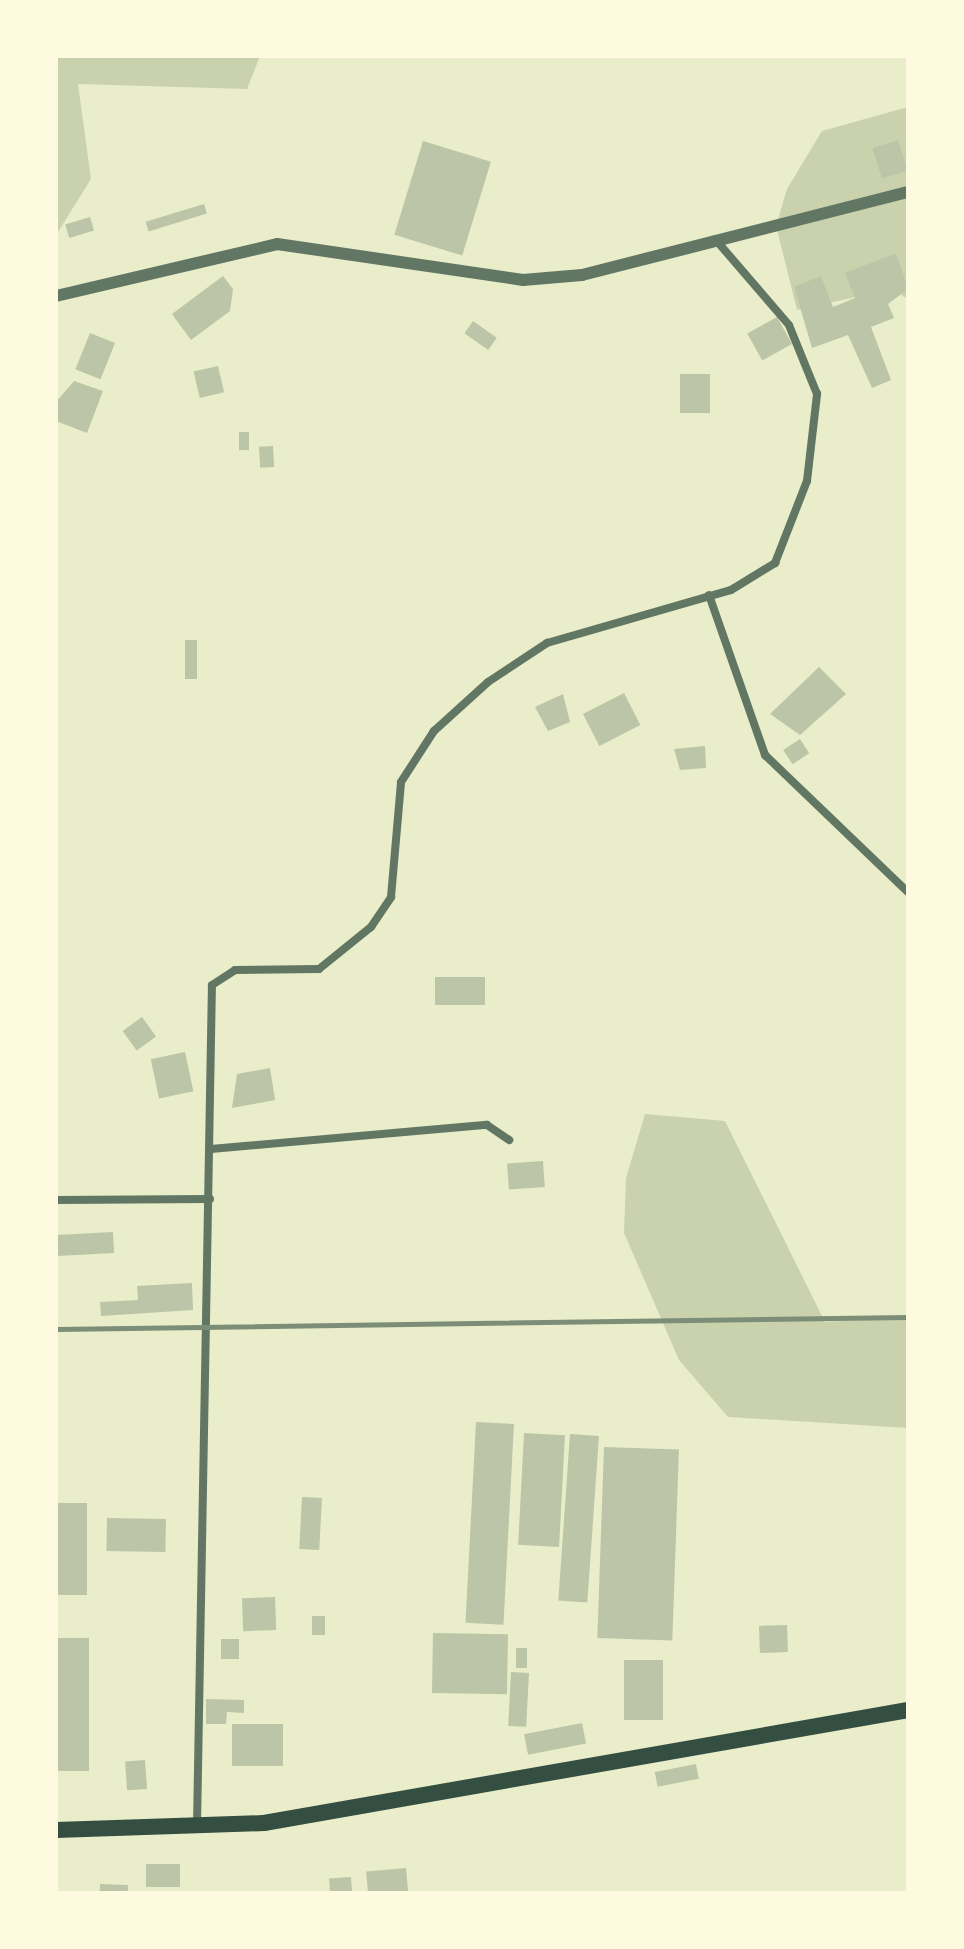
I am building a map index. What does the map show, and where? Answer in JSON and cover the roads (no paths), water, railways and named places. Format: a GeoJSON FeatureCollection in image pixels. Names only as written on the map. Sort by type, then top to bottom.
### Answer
{"type":"FeatureCollection","features":[{"type":"Feature","properties":{"kind":"highway"},"geometry":{"type":"LineString","coordinates":[[56,1830],[197,1830],[421,1799],[908,1710]]}},
{"type":"Feature","properties":{"kind":"street"},"geometry":{"type":"LineString","coordinates":[[56,296],[277,244],[523,280],[582,275],[908,192]]}},
{"type":"Feature","properties":{"kind":"street"},"geometry":{"type":"LineString","coordinates":[[197,1830],[216,977],[240,970],[313,972],[341,957],[371,927],[391,897],[401,782],[434,731],[547,643],[750,582],[783,551],[807,481],[818,412],[814,379],[789,325],[715,239]]}},
{"type":"Feature","properties":{"kind":"street"},"geometry":{"type":"LineString","coordinates":[[709,595],[737,691],[765,755],[908,892]]}},
{"type":"Feature","properties":{"kind":"street"},"geometry":{"type":"LineString","coordinates":[[211,1149],[487,1125],[509,1140]]}},
{"type":"Feature","properties":{"kind":"street"},"geometry":{"type":"LineString","coordinates":[[56,1200],[210,1199]]}},
{"type":"Feature","properties":{"kind":"railway"},"geometry":{"type":"LineString","coordinates":[[56,1329],[908,1317]]}}]}
